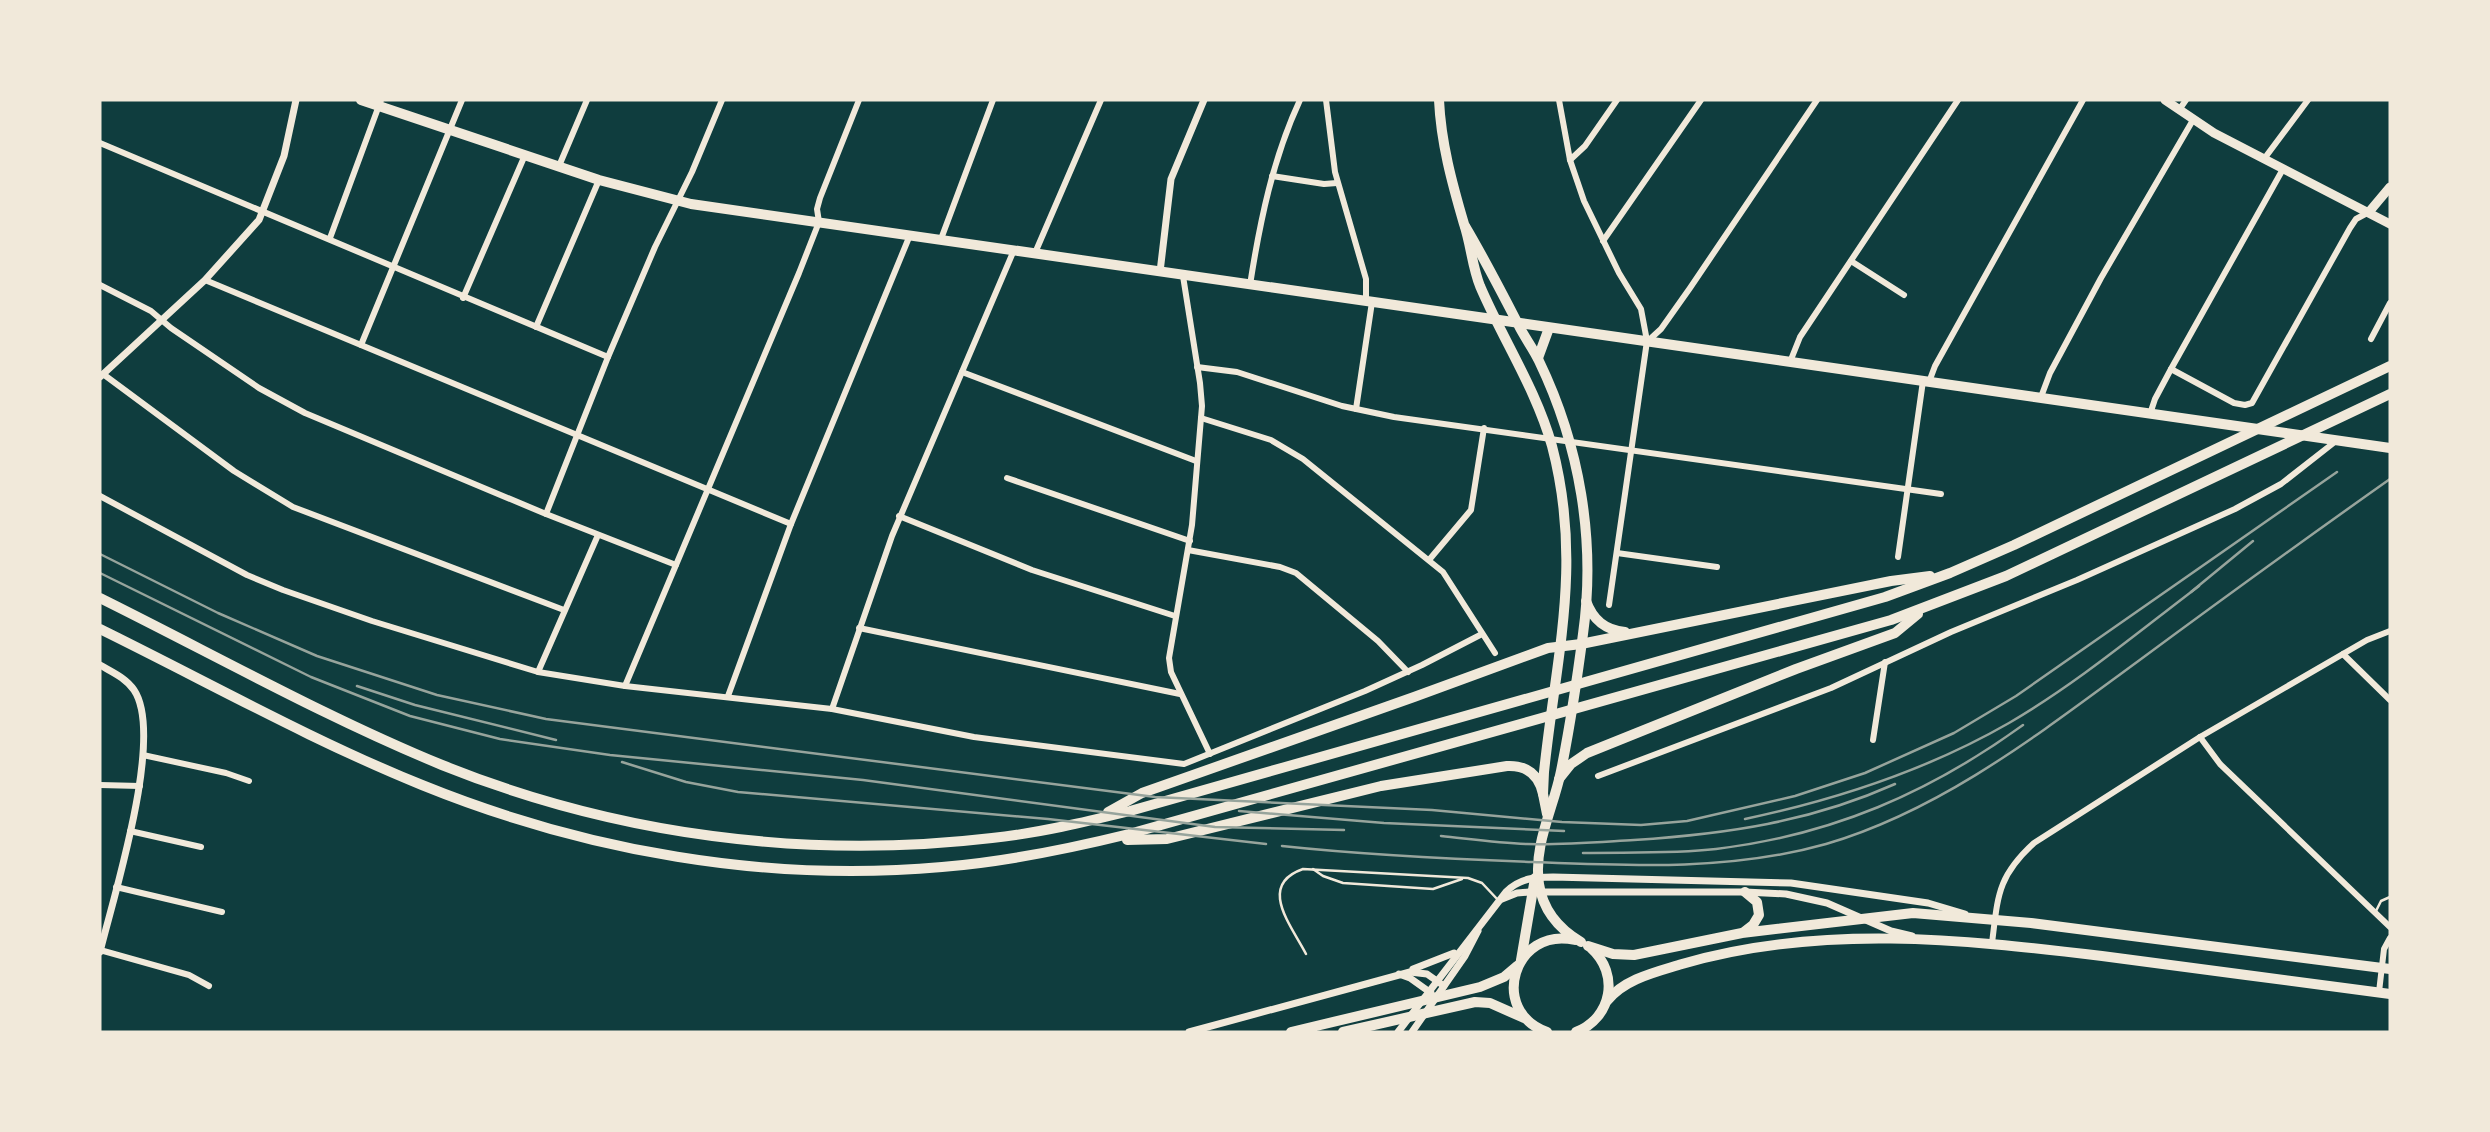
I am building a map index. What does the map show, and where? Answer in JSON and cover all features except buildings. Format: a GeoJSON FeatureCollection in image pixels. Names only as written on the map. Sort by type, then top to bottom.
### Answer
{"type":"FeatureCollection","features":[{"type":"Feature","properties":{"kind":"highway"},"geometry":{"type":"LineString","coordinates":[[100,598],[407,750],[488,782],[578,810],[682,832],[790,844],[906,845],[1012,835],[1097,819],[1853,608],[1950,573],[2022,542],[2390,366]]}},
{"type":"Feature","properties":{"kind":"highway"},"geometry":{"type":"LineString","coordinates":[[100,629],[390,772],[488,809],[578,836],[686,858],[805,869],[916,869],[1010,858],[1106,840],[1832,639],[1925,608],[2029,565],[2390,394]]}},
{"type":"Feature","properties":{"kind":"highway"},"geometry":{"type":"LineString","coordinates":[[1097,819],[1142,793],[1548,648],[1581,644],[1891,581],[1950,573]]}},
{"type":"Feature","properties":{"kind":"highway"},"geometry":{"type":"LineString","coordinates":[[1586,601],[1592,615],[1604,627],[1622,632],[1638,632]]}},
{"type":"Feature","properties":{"kind":"highway"},"geometry":{"type":"LineString","coordinates":[[1559,779],[1571,764],[1587,753],[1895,632],[1925,608]]}},
{"type":"Feature","properties":{"kind":"highway"},"geometry":{"type":"LineString","coordinates":[[1106,840],[1167,839],[1381,786],[1507,766],[1522,767],[1536,777],[1543,794]]}},
{"type":"Feature","properties":{"kind":"main road"},"geometry":{"type":"LineString","coordinates":[[361,100],[380,103],[599,180],[676,201],[2390,448]]}},
{"type":"Feature","properties":{"kind":"main road"},"geometry":{"type":"LineString","coordinates":[[1439,100],[1448,167],[1475,273],[1495,320],[1529,385],[1549,438],[1559,480],[1567,541],[1567,599],[1545,764],[1543,794],[1547,815]]}},
{"type":"Feature","properties":{"kind":"main road"},"geometry":{"type":"LineString","coordinates":[[2165,100],[2193,120],[2390,224]]}},
{"type":"Feature","properties":{"kind":"main road"},"geometry":{"type":"LineString","coordinates":[[2369,212],[2390,187]]}},
{"type":"Feature","properties":{"kind":"main road"},"geometry":{"type":"LineString","coordinates":[[1465,226],[1538,358],[1569,440],[1578,474],[1586,528],[1588,564],[1581,644],[1559,779],[1547,815],[1539,868],[1529,904],[1520,961],[1514,977],[1514,992],[1519,1010],[1537,1032]]}},
{"type":"Feature","properties":{"kind":"main road"},"geometry":{"type":"LineString","coordinates":[[1538,358],[1549,328]]}},
{"type":"Feature","properties":{"kind":"main road"},"geometry":{"type":"LineString","coordinates":[[1539,868],[1539,884],[1544,902],[1557,924],[1598,955],[1607,971],[1609,984],[1605,1005],[1595,1032]]}},
{"type":"Feature","properties":{"kind":"main road"},"geometry":{"type":"LineString","coordinates":[[1742,933],[1753,925],[1759,915],[1757,902],[1745,892]]}},
{"type":"Feature","properties":{"kind":"main road"},"geometry":{"type":"LineString","coordinates":[[1291,1032],[1470,990],[1504,977],[1531,949],[1548,940],[1566,938],[1614,954],[1634,955],[1742,933],[1913,913],[1995,919],[2386,969]]}},
{"type":"Feature","properties":{"kind":"main road"},"geometry":{"type":"LineString","coordinates":[[1576,1032],[1591,1024],[1617,991],[1645,976],[1726,953],[1826,940],[1927,938],[1992,943],[2390,994]]}},
{"type":"Feature","properties":{"kind":"main road"},"geometry":{"type":"LineString","coordinates":[[1343,1032],[1462,1004],[1487,1002],[1547,1032]]}},
{"type":"Feature","properties":{"kind":"street"},"geometry":{"type":"LineString","coordinates":[[296,100],[284,156],[264,212],[205,280],[101,376],[233,471],[293,507],[564,610]]}},
{"type":"Feature","properties":{"kind":"street"},"geometry":{"type":"LineString","coordinates":[[361,345],[462,100]]}},
{"type":"Feature","properties":{"kind":"street"},"geometry":{"type":"LineString","coordinates":[[559,166],[587,100]]}},
{"type":"Feature","properties":{"kind":"street"},"geometry":{"type":"LineString","coordinates":[[547,514],[608,357],[722,100]]}},
{"type":"Feature","properties":{"kind":"street"},"geometry":{"type":"LineString","coordinates":[[625,686],[819,222],[817,209],[820,198],[859,100]]}},
{"type":"Feature","properties":{"kind":"street"},"geometry":{"type":"LineString","coordinates":[[941,239],[993,100]]}},
{"type":"Feature","properties":{"kind":"street"},"geometry":{"type":"LineString","coordinates":[[1035,253],[1101,100]]}},
{"type":"Feature","properties":{"kind":"street"},"geometry":{"type":"LineString","coordinates":[[1160,272],[1171,179],[1204,100]]}},
{"type":"Feature","properties":{"kind":"street"},"geometry":{"type":"LineString","coordinates":[[1250,285],[1272,176],[1300,100]]}},
{"type":"Feature","properties":{"kind":"street"},"geometry":{"type":"LineString","coordinates":[[1326,100],[1337,184],[1366,279],[1369,302],[1356,409]]}},
{"type":"Feature","properties":{"kind":"street"},"geometry":{"type":"LineString","coordinates":[[1559,100],[1570,160],[1584,201],[1642,309],[1647,341],[1609,605]]}},
{"type":"Feature","properties":{"kind":"street"},"geometry":{"type":"LineString","coordinates":[[1570,160],[1585,146],[1617,100]]}},
{"type":"Feature","properties":{"kind":"street"},"geometry":{"type":"LineString","coordinates":[[1603,240],[1701,100]]}},
{"type":"Feature","properties":{"kind":"street"},"geometry":{"type":"LineString","coordinates":[[1647,341],[1661,330],[1817,100]]}},
{"type":"Feature","properties":{"kind":"street"},"geometry":{"type":"LineString","coordinates":[[1790,362],[1800,337],[1958,100]]}},
{"type":"Feature","properties":{"kind":"street"},"geometry":{"type":"LineString","coordinates":[[1898,556],[1926,381],[2083,100]]}},
{"type":"Feature","properties":{"kind":"street"},"geometry":{"type":"LineString","coordinates":[[2179,110],[2186,100]]}},
{"type":"Feature","properties":{"kind":"street"},"geometry":{"type":"LineString","coordinates":[[2264,159],[2308,100]]}},
{"type":"Feature","properties":{"kind":"street"},"geometry":{"type":"LineString","coordinates":[[330,238],[380,103]]}},
{"type":"Feature","properties":{"kind":"street"},"geometry":{"type":"LineString","coordinates":[[2041,397],[2050,373],[2101,278],[2193,120]]}},
{"type":"Feature","properties":{"kind":"street"},"geometry":{"type":"LineString","coordinates":[[100,143],[608,357]]}},
{"type":"Feature","properties":{"kind":"street"},"geometry":{"type":"LineString","coordinates":[[463,298],[525,155]]}},
{"type":"Feature","properties":{"kind":"street"},"geometry":{"type":"LineString","coordinates":[[2150,414],[2171,369],[2283,169]]}},
{"type":"Feature","properties":{"kind":"street"},"geometry":{"type":"LineString","coordinates":[[1272,176],[1337,184]]}},
{"type":"Feature","properties":{"kind":"street"},"geometry":{"type":"LineString","coordinates":[[537,327],[599,180]]}},
{"type":"Feature","properties":{"kind":"street"},"geometry":{"type":"LineString","coordinates":[[2171,369],[2234,403],[2252,404],[2350,228],[2356,219],[2369,212]]}},
{"type":"Feature","properties":{"kind":"street"},"geometry":{"type":"LineString","coordinates":[[728,696],[791,524],[911,235]]}},
{"type":"Feature","properties":{"kind":"street"},"geometry":{"type":"LineString","coordinates":[[832,709],[899,516],[1014,250]]}},
{"type":"Feature","properties":{"kind":"street"},"geometry":{"type":"LineString","coordinates":[[1851,261],[1904,295]]}},
{"type":"Feature","properties":{"kind":"street"},"geometry":{"type":"LineString","coordinates":[[1183,276],[1202,394],[1190,541],[1169,658],[1171,673],[1210,754]]}},
{"type":"Feature","properties":{"kind":"street"},"geometry":{"type":"LineString","coordinates":[[205,280],[791,524]]}},
{"type":"Feature","properties":{"kind":"street"},"geometry":{"type":"LineString","coordinates":[[100,285],[151,311],[160,320],[259,388],[305,413],[676,565]]}},
{"type":"Feature","properties":{"kind":"street"},"geometry":{"type":"LineString","coordinates":[[2371,339],[2390,303]]}},
{"type":"Feature","properties":{"kind":"street"},"geometry":{"type":"LineString","coordinates":[[1197,367],[1237,372],[1356,409],[1941,494]]}},
{"type":"Feature","properties":{"kind":"street"},"geometry":{"type":"LineString","coordinates":[[962,372],[1196,461]]}},
{"type":"Feature","properties":{"kind":"street"},"geometry":{"type":"LineString","coordinates":[[1201,418],[1271,440],[1293,451],[1443,572],[1495,653]]}},
{"type":"Feature","properties":{"kind":"street"},"geometry":{"type":"LineString","coordinates":[[1429,560],[1471,510],[1484,428]]}},
{"type":"Feature","properties":{"kind":"street"},"geometry":{"type":"LineString","coordinates":[[1598,776],[1830,688],[2235,509],[2281,484],[2336,440]]}},
{"type":"Feature","properties":{"kind":"street"},"geometry":{"type":"LineString","coordinates":[[1007,478],[1190,541]]}},
{"type":"Feature","properties":{"kind":"street"},"geometry":{"type":"LineString","coordinates":[[100,496],[247,575],[283,590],[372,621],[538,672],[625,686],[832,709],[966,736],[1184,764],[1408,672],[1482,634]]}},
{"type":"Feature","properties":{"kind":"street"},"geometry":{"type":"LineString","coordinates":[[899,516],[1032,570],[1175,616]]}},
{"type":"Feature","properties":{"kind":"street"},"geometry":{"type":"LineString","coordinates":[[538,672],[598,535]]}},
{"type":"Feature","properties":{"kind":"street"},"geometry":{"type":"LineString","coordinates":[[1188,550],[1280,567],[1296,573],[1378,641],[1408,672]]}},
{"type":"Feature","properties":{"kind":"street"},"geometry":{"type":"LineString","coordinates":[[1617,553],[1717,567]]}},
{"type":"Feature","properties":{"kind":"street"},"geometry":{"type":"LineString","coordinates":[[859,628],[1180,694]]}},
{"type":"Feature","properties":{"kind":"street"},"geometry":{"type":"LineString","coordinates":[[1992,943],[2003,880],[2012,865],[2034,842],[2200,737],[2367,640],[2390,631]]}},
{"type":"Feature","properties":{"kind":"street"},"geometry":{"type":"LineString","coordinates":[[2343,654],[2390,700]]}},
{"type":"Feature","properties":{"kind":"street"},"geometry":{"type":"LineString","coordinates":[[1873,740],[1885,662]]}},
{"type":"Feature","properties":{"kind":"street"},"geometry":{"type":"LineString","coordinates":[[100,665],[123,678],[135,691],[141,708],[143,755],[140,786],[100,951],[189,975],[209,986]]}},
{"type":"Feature","properties":{"kind":"street"},"geometry":{"type":"LineString","coordinates":[[2200,737],[2220,764],[2390,927]]}},
{"type":"Feature","properties":{"kind":"street"},"geometry":{"type":"LineString","coordinates":[[143,755],[226,773],[249,781]]}},
{"type":"Feature","properties":{"kind":"street"},"geometry":{"type":"LineString","coordinates":[[100,785],[140,786]]}},
{"type":"Feature","properties":{"kind":"street"},"geometry":{"type":"LineString","coordinates":[[130,831],[201,847]]}},
{"type":"Feature","properties":{"kind":"street"},"geometry":{"type":"LineString","coordinates":[[1398,1032],[1499,901],[1514,884],[1530,878],[1774,881],[1928,903],[1973,917]]}},
{"type":"Feature","properties":{"kind":"street"},"geometry":{"type":"LineString","coordinates":[[116,887],[222,912]]}},
{"type":"Feature","properties":{"kind":"street"},"geometry":{"type":"LineString","coordinates":[[1499,901],[1517,893],[1529,892],[1745,892],[1804,897],[1836,906],[1891,931],[1927,938]]}},
{"type":"Feature","properties":{"kind":"street"},"geometry":{"type":"LineString","coordinates":[[1412,1032],[1472,945],[1479,928]]}},
{"type":"Feature","properties":{"kind":"street"},"geometry":{"type":"LineString","coordinates":[[2379,992],[2386,969],[2384,949],[2390,938]]}},
{"type":"Feature","properties":{"kind":"street"},"geometry":{"type":"LineString","coordinates":[[1189,1032],[1398,974],[1447,957],[1460,949]]}},
{"type":"Feature","properties":{"kind":"street"},"geometry":{"type":"LineString","coordinates":[[1398,974],[1420,971],[1444,986]]}},
{"type":"Feature","properties":{"kind":"street"},"geometry":{"type":"LineString","coordinates":[[1398,974],[1409,978],[1436,997]]}},
{"type":"Feature","properties":{"kind":"lane"},"geometry":{"type":"LineString","coordinates":[[1306,954],[1279,902],[1278,891],[1283,880],[1291,873],[1303,869],[1468,878],[1482,883],[1499,901]]}},
{"type":"Feature","properties":{"kind":"lane"},"geometry":{"type":"LineString","coordinates":[[1313,869],[1323,876],[1343,883],[1433,889],[1468,878]]}},
{"type":"Feature","properties":{"kind":"lane"},"geometry":{"type":"LineString","coordinates":[[2375,913],[2381,901],[2390,897]]}},
{"type":"Feature","properties":{"kind":"railway"},"geometry":{"type":"LineString","coordinates":[[100,554],[218,613],[317,656],[437,695],[546,719],[1155,797],[1432,810],[1562,822],[1641,825],[1687,821],[1795,796],[1865,773],[1954,733],[2016,696],[2337,472]]}},
{"type":"Feature","properties":{"kind":"railway"},"geometry":{"type":"LineString","coordinates":[[1282,846],[1439,858],[1681,865],[1754,859],[1826,844],[1910,811],[1989,767],[2064,716],[2390,479]]}},
{"type":"Feature","properties":{"kind":"railway"},"geometry":{"type":"LineString","coordinates":[[2191,592],[2253,541]]}},
{"type":"Feature","properties":{"kind":"railway"},"geometry":{"type":"LineString","coordinates":[[100,573],[311,677],[410,716],[500,739],[610,755],[863,780],[1215,827],[1344,830]]}},
{"type":"Feature","properties":{"kind":"railway"},"geometry":{"type":"LineString","coordinates":[[1745,819],[1881,781],[1978,740],[2058,692],[2199,586]]}},
{"type":"Feature","properties":{"kind":"railway"},"geometry":{"type":"LineString","coordinates":[[357,686],[415,705],[556,740]]}},
{"type":"Feature","properties":{"kind":"railway"},"geometry":{"type":"LineString","coordinates":[[1583,853],[1716,849],[1759,842],[1839,822],[1878,807],[1952,771],[2023,725]]}},
{"type":"Feature","properties":{"kind":"railway"},"geometry":{"type":"LineString","coordinates":[[622,762],[686,782],[738,792],[1048,819],[1266,844]]}},
{"type":"Feature","properties":{"kind":"railway"},"geometry":{"type":"LineString","coordinates":[[1441,836],[1540,844],[1702,834],[1800,817],[1895,784]]}},
{"type":"Feature","properties":{"kind":"railway"},"geometry":{"type":"LineString","coordinates":[[1239,811],[1384,823],[1564,831]]}}]}
